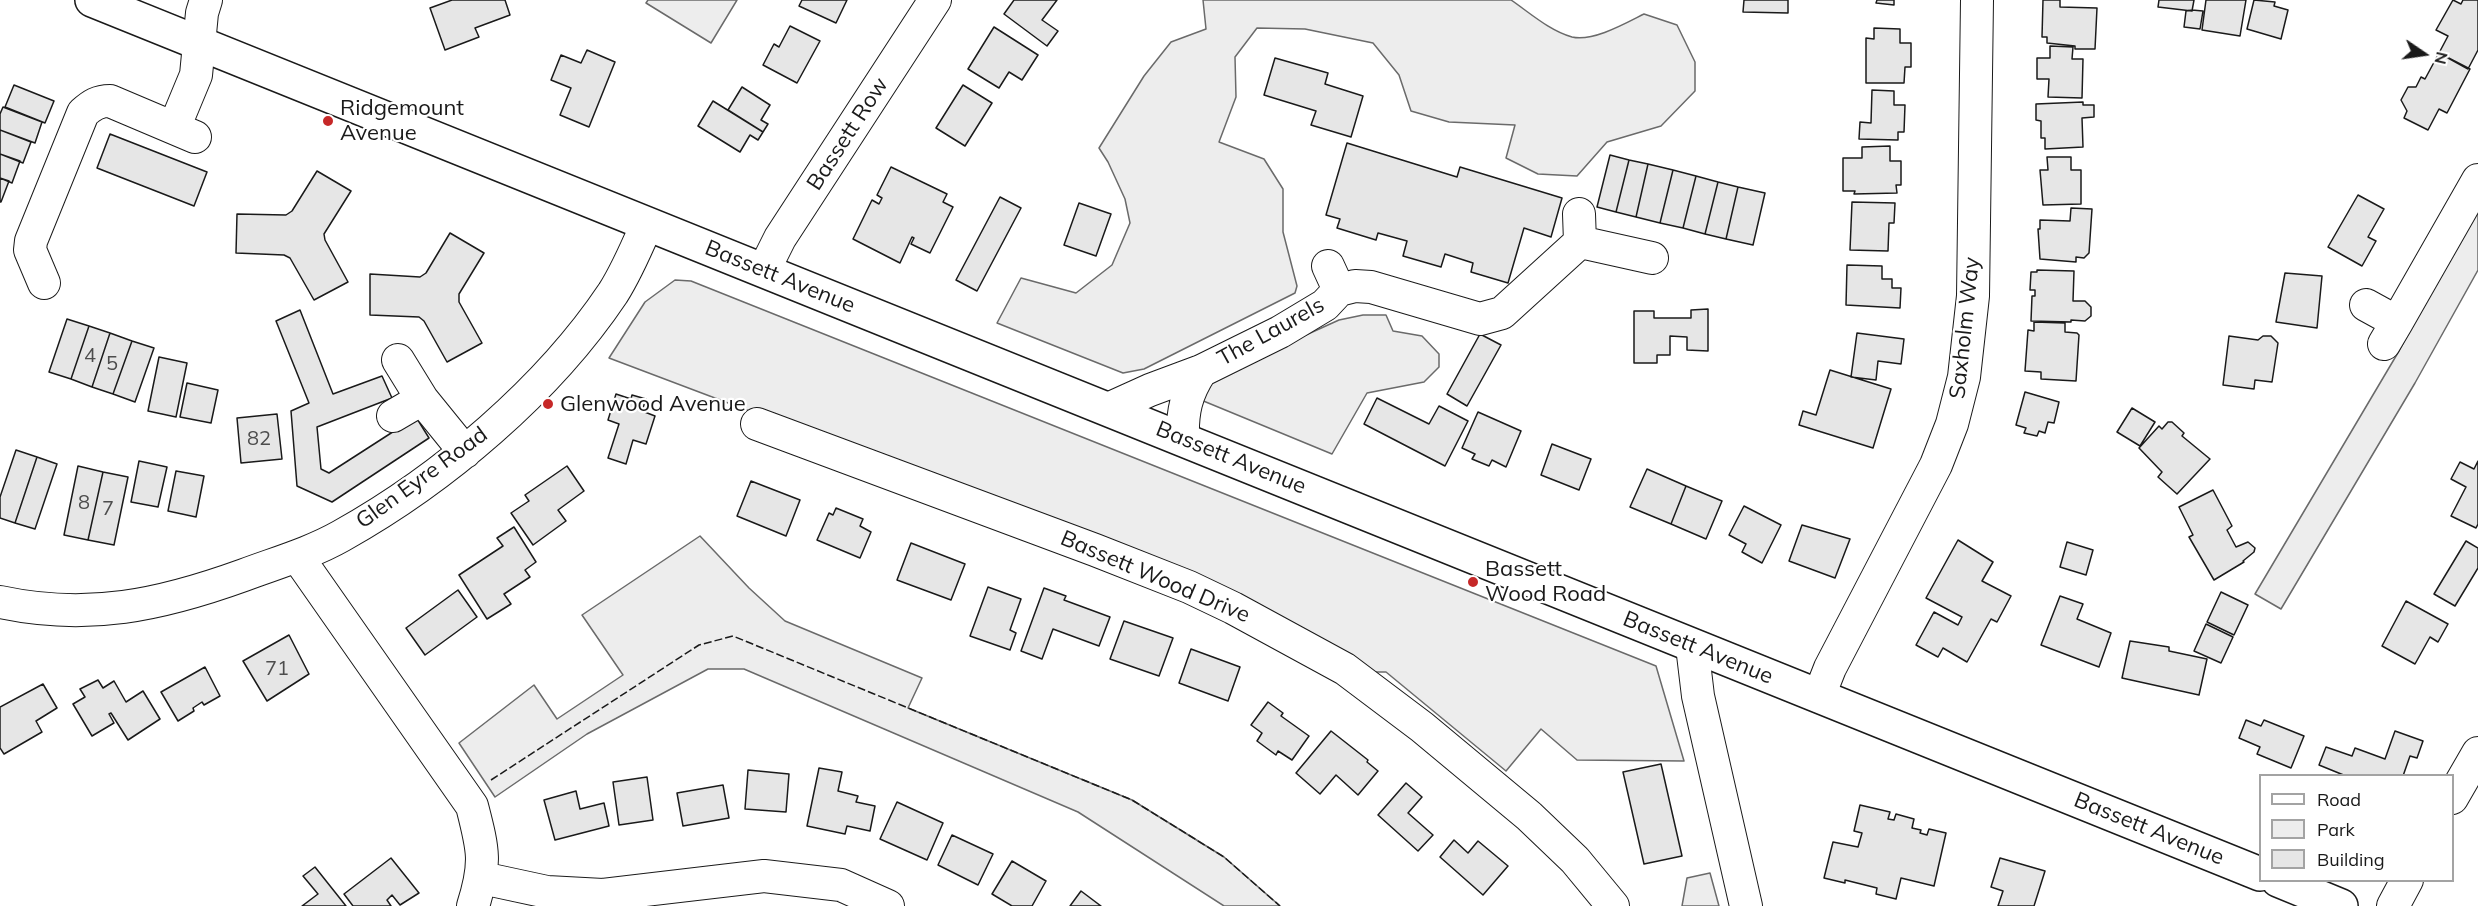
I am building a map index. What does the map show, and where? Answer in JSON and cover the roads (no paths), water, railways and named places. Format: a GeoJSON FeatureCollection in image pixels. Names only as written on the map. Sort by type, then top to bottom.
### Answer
{"type":"FeatureCollection","features":[{"type":"Feature","properties":{"kind":"main road","name":"Bassett Avenue"},"geometry":{"type":"LineString","coordinates":[[92,0],[2259,874]]}},
{"type":"Feature","properties":{"kind":"main road"},"geometry":{"type":"LineString","coordinates":[[2283,882],[2341,906]]}},
{"type":"Feature","properties":{"kind":"street"},"geometry":{"type":"LineString","coordinates":[[44,283],[30,250],[31,241],[83,113],[91,105],[100,101],[110,101],[185,132],[201,43],[202,13],[206,0]]}},
{"type":"Feature","properties":{"kind":"street","name":"Bassett Row"},"geometry":{"type":"LineString","coordinates":[[764,270],[780,238],[935,0]]}},
{"type":"Feature","properties":{"kind":"street","name":"Saxholm Way"},"geometry":{"type":"LineString","coordinates":[[1819,696],[1830,668],[1936,465],[1952,424],[1964,377],[1973,296],[1977,0]]}},
{"type":"Feature","properties":{"kind":"street"},"geometry":{"type":"LineString","coordinates":[[2366,305],[2390,333],[2478,180]]}},
{"type":"Feature","properties":{"kind":"street","name":"Glen Eyre Road"},"geometry":{"type":"LineString","coordinates":[[0,602],[27,608],[80,612],[123,608],[195,593],[297,556],[339,537],[395,504],[465,452],[536,386],[587,328],[613,292],[647,224]]}},
{"type":"Feature","properties":{"kind":"street","name":"The Laurels"},"geometry":{"type":"LineString","coordinates":[[1108,409],[1201,371],[1280,332],[1325,305],[1334,278],[1355,286],[1371,287],[1480,319],[1502,313],[1580,228],[1652,258]]}},
{"type":"Feature","properties":{"kind":"street"},"geometry":{"type":"LineString","coordinates":[[398,360],[422,399],[465,452]]}},
{"type":"Feature","properties":{"kind":"street","name":"The Laurels"},"geometry":{"type":"LineString","coordinates":[[1183,439],[1182,418],[1185,403],[1190,388],[1201,371]]}},
{"type":"Feature","properties":{"kind":"street"},"geometry":{"type":"LineString","coordinates":[[393,416],[422,399]]}},
{"type":"Feature","properties":{"kind":"street","name":"Bassett Wood Drive"},"geometry":{"type":"LineString","coordinates":[[757,424],[1189,587],[1233,608],[1345,669],[1422,727],[1528,816],[1575,860],[1613,906]]}},
{"type":"Feature","properties":{"kind":"street"},"geometry":{"type":"LineString","coordinates":[[297,556],[472,806],[483,848],[477,892],[603,895],[764,876],[841,885],[888,906]]}},
{"type":"Feature","properties":{"kind":"street"},"geometry":{"type":"LineString","coordinates":[[1692,646],[1698,696],[1746,906]]}},
{"type":"Feature","properties":{"kind":"street"},"geometry":{"type":"LineString","coordinates":[[2454,795],[2478,753]]}},
{"type":"Feature","properties":{"kind":"street"},"geometry":{"type":"LineString","coordinates":[[2393,906],[2406,882]]}},
{"type":"Feature","properties":{"kind":"place","name":"Ridgemount Avenue"},"geometry":{"type":"Point","coordinates":[328,121]}},
{"type":"Feature","properties":{"kind":"place","name":"Glenwood Avenue"},"geometry":{"type":"Point","coordinates":[548,404]}},
{"type":"Feature","properties":{"kind":"place","name":"Bassett Wood Road"},"geometry":{"type":"Point","coordinates":[1473,582]}}]}
